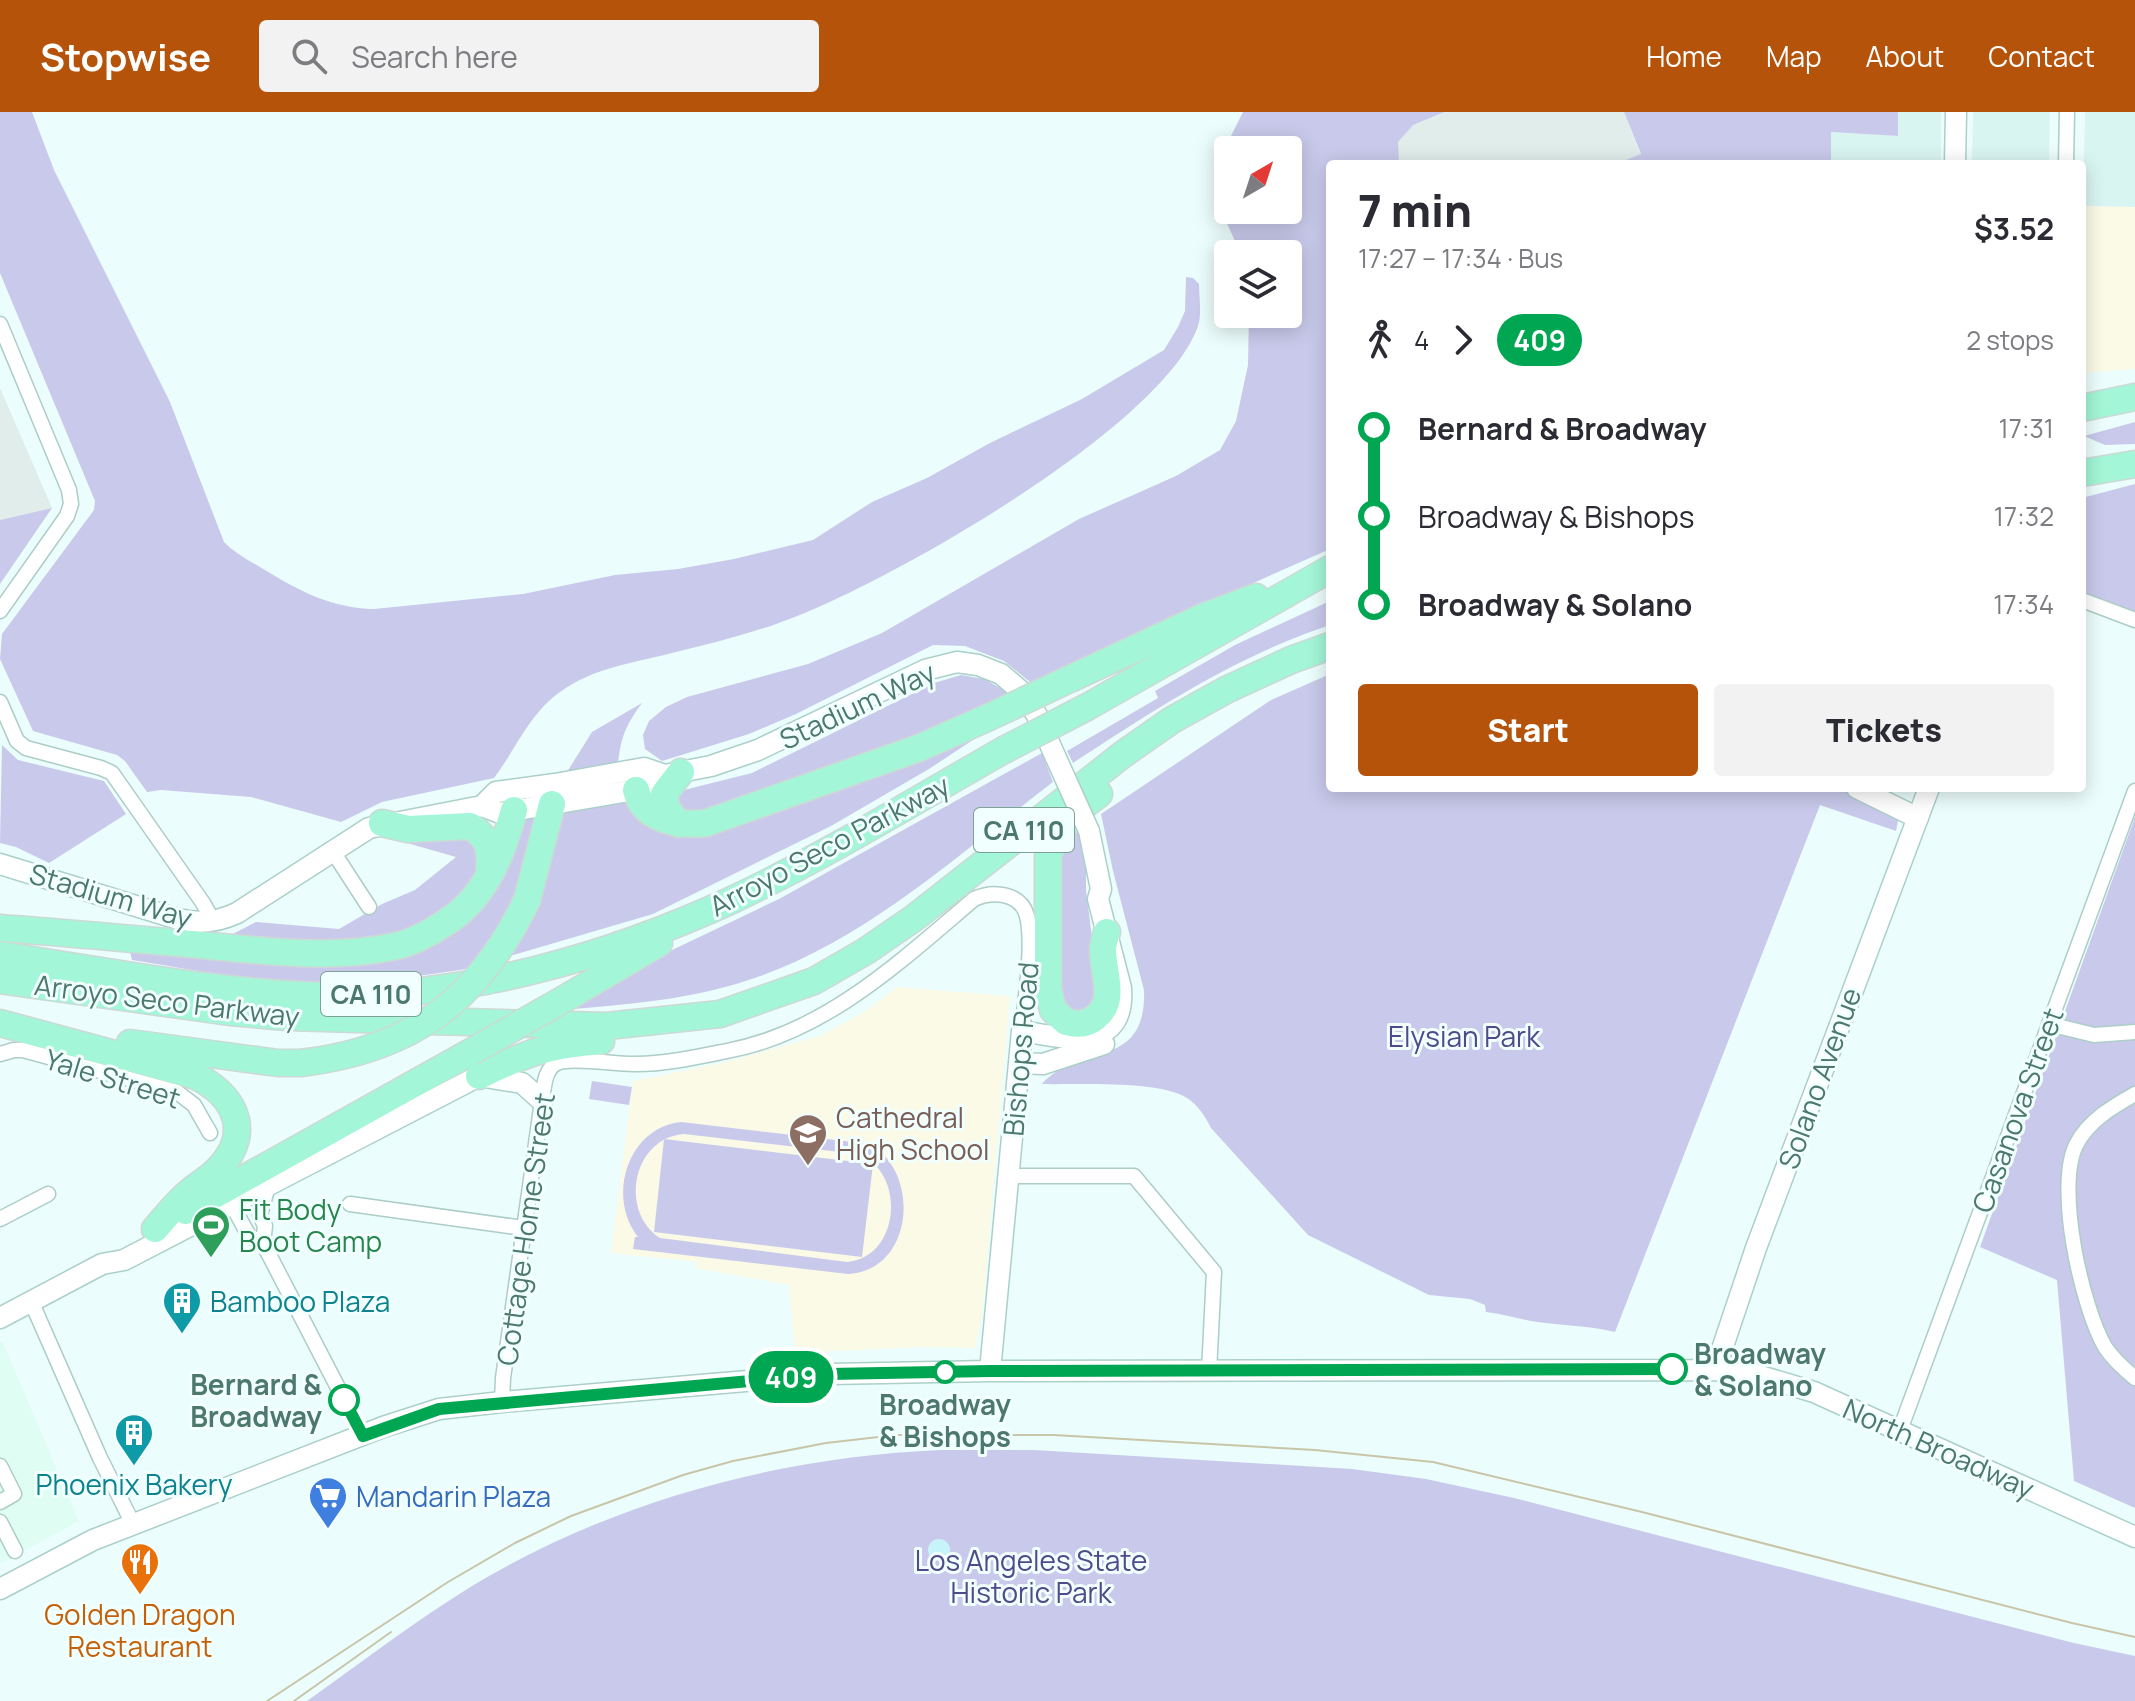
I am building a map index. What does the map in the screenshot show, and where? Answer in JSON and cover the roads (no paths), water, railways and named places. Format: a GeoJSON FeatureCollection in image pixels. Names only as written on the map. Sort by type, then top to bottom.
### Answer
{"type":"FeatureCollection","features":[{"type":"Feature","properties":{"kind":"highway"},"geometry":{"type":"LineString","coordinates":[[2086,407],[2135,397]]}},
{"type":"Feature","properties":{"kind":"highway"},"geometry":{"type":"LineString","coordinates":[[2086,472],[2124,466]]}},
{"type":"Feature","properties":{"kind":"highway"},"geometry":{"type":"LineString","coordinates":[[2086,484],[2124,466]]}},
{"type":"Feature","properties":{"kind":"highway"},"geometry":{"type":"LineString","coordinates":[[636,790],[641,802],[667,821],[706,823],[919,748],[1203,617],[1323,572]]}},
{"type":"Feature","properties":{"kind":"highway","name":"Arroyo Seco Parkway"},"geometry":{"type":"LineString","coordinates":[[0,955],[229,988],[329,996],[449,987],[579,957],[627,943],[731,900],[815,858],[1002,751],[1177,658],[1323,572]]}},
{"type":"Feature","properties":{"kind":"highway","name":"Arroyo Seco Parkway"},"geometry":{"type":"LineString","coordinates":[[0,980],[287,1017],[607,1026],[720,1014],[814,981],[866,951],[914,918],[1122,755],[1172,720],[1226,690],[1326,647]]}},
{"type":"Feature","properties":{"kind":"highway"},"geometry":{"type":"LineString","coordinates":[[1107,932],[1103,947],[1108,993],[1105,1005],[1087,1023],[1066,1022],[1053,1010],[1048,989],[1048,857],[1057,835],[1088,802],[1139,763],[1291,660]]}},
{"type":"Feature","properties":{"kind":"highway"},"geometry":{"type":"LineString","coordinates":[[673,773],[664,794],[667,809],[679,824]]}},
{"type":"Feature","properties":{"kind":"highway"},"geometry":{"type":"LineString","coordinates":[[0,1022],[278,1063],[336,1059],[375,1047],[443,1012],[470,989],[494,959],[511,934],[527,900],[552,804]]}},
{"type":"Feature","properties":{"kind":"highway"},"geometry":{"type":"LineString","coordinates":[[0,928],[245,949],[314,952],[373,950],[412,941],[452,918],[470,903],[500,855],[514,810]]}},
{"type":"Feature","properties":{"kind":"highway"},"geometry":{"type":"LineString","coordinates":[[382,823],[408,829],[470,826],[483,836],[490,847],[489,877]]}},
{"type":"Feature","properties":{"kind":"highway"},"geometry":{"type":"LineString","coordinates":[[155,1229],[475,1064],[571,995],[731,900]]}},
{"type":"Feature","properties":{"kind":"highway"},"geometry":{"type":"LineString","coordinates":[[475,1064],[548,1047],[660,1037],[720,1014]]}},
{"type":"Feature","properties":{"kind":"highway"},"geometry":{"type":"LineString","coordinates":[[0,1022],[196,1076],[222,1093],[237,1120],[234,1148],[213,1175],[185,1196],[155,1229]]}},
{"type":"Feature","properties":{"kind":"main road"},"geometry":{"type":"LineString","coordinates":[[1955,115],[1955,160]]}},
{"type":"Feature","properties":{"kind":"main road","name":"Stadium Way"},"geometry":{"type":"LineString","coordinates":[[0,864],[178,919],[213,921],[237,913],[359,833],[382,823],[482,806],[500,813],[647,788],[673,773],[711,766],[758,750],[925,670],[957,662],[978,665],[1001,674],[1022,692],[1038,717],[1089,831],[1101,889],[1098,899],[1121,995],[1118,1015],[1112,1024],[1095,1036],[1080,1040],[1022,1031]]}},
{"type":"Feature","properties":{"kind":"main road","name":"Stadium Way"},"geometry":{"type":"LineString","coordinates":[[482,806],[496,792],[644,768],[673,773]]}},
{"type":"Feature","properties":{"kind":"main road"},"geometry":{"type":"LineString","coordinates":[[1865,792],[1918,818]]}},
{"type":"Feature","properties":{"kind":"main road","name":"Solano Avenue"},"geometry":{"type":"LineString","coordinates":[[1715,1370],[1821,1071],[1928,792]]}},
{"type":"Feature","properties":{"kind":"main road","name":"Stadium Way"},"geometry":{"type":"LineString","coordinates":[[1019,1063],[1043,1064],[1097,1048],[1113,1039],[1129,1017],[1132,999],[1130,981],[1109,896],[1101,889]]}},
{"type":"Feature","properties":{"kind":"main road","name":"Bishops Road"},"geometry":{"type":"LineString","coordinates":[[990,1371],[1022,1031]]}},
{"type":"Feature","properties":{"kind":"main road"},"geometry":{"type":"LineString","coordinates":[[0,1318],[102,1264],[124,1260],[268,1186],[475,1064],[522,1083],[542,1101]]}},
{"type":"Feature","properties":{"kind":"main road"},"geometry":{"type":"LineString","coordinates":[[102,1264],[117,1249],[155,1229]]}},
{"type":"Feature","properties":{"kind":"main road","name":"North Broadway"},"geometry":{"type":"LineString","coordinates":[[0,1589],[93,1540],[433,1410],[829,1374],[1715,1370],[1757,1375],[1802,1388],[1900,1430],[2135,1537]]}},
{"type":"Feature","properties":{"kind":"street"},"geometry":{"type":"LineString","coordinates":[[2066,160],[2067,112]]}},
{"type":"Feature","properties":{"kind":"street"},"geometry":{"type":"LineString","coordinates":[[0,324],[69,490],[71,504],[67,516],[0,611]]}},
{"type":"Feature","properties":{"kind":"street"},"geometry":{"type":"LineString","coordinates":[[2086,602],[2135,620]]}},
{"type":"Feature","properties":{"kind":"street"},"geometry":{"type":"LineString","coordinates":[[0,702],[17,741],[26,748],[112,773],[213,921]]}},
{"type":"Feature","properties":{"kind":"street","name":"Casanova Street"},"geometry":{"type":"LineString","coordinates":[[1900,1430],[2135,791]]}},
{"type":"Feature","properties":{"kind":"street"},"geometry":{"type":"LineString","coordinates":[[332,850],[369,907]]}},
{"type":"Feature","properties":{"kind":"street","name":"Cottage Home Street"},"geometry":{"type":"LineString","coordinates":[[502,1402],[542,1101],[547,1074],[559,1061],[637,1065],[691,1058],[763,1041],[812,1021],[856,995],[982,895],[997,893],[1010,897],[1027,917]]}},
{"type":"Feature","properties":{"kind":"street","name":"Bishops Road"},"geometry":{"type":"LineString","coordinates":[[1022,1031],[1028,963],[1027,917]]}},
{"type":"Feature","properties":{"kind":"street"},"geometry":{"type":"LineString","coordinates":[[2049,1024],[2094,1035],[2135,1032]]}},
{"type":"Feature","properties":{"kind":"street","name":"Yale Street"},"geometry":{"type":"LineString","coordinates":[[0,1054],[23,1050],[177,1092],[194,1105],[210,1133]]}},
{"type":"Feature","properties":{"kind":"street"},"geometry":{"type":"LineString","coordinates":[[2135,1094],[2104,1113],[2081,1136],[2069,1162],[2069,1180],[2072,1236],[2088,1308],[2107,1350],[2135,1378]]}},
{"type":"Feature","properties":{"kind":"street"},"geometry":{"type":"LineString","coordinates":[[1009,1176],[1134,1176],[1214,1272],[1209,1372]]}},
{"type":"Feature","properties":{"kind":"street"},"geometry":{"type":"LineString","coordinates":[[268,1186],[260,1215],[265,1226],[263,1243],[363,1436]]}},
{"type":"Feature","properties":{"kind":"street"},"geometry":{"type":"LineString","coordinates":[[0,1219],[48,1194]]}},
{"type":"Feature","properties":{"kind":"street"},"geometry":{"type":"LineString","coordinates":[[350,1204],[523,1228]]}},
{"type":"Feature","properties":{"kind":"street"},"geometry":{"type":"LineString","coordinates":[[232,1205],[249,1236],[263,1243]]}},
{"type":"Feature","properties":{"kind":"street"},"geometry":{"type":"LineString","coordinates":[[31,1301],[100,1458],[133,1524]]}},
{"type":"Feature","properties":{"kind":"street"},"geometry":{"type":"LineString","coordinates":[[0,1466],[14,1494],[0,1502]]}},
{"type":"Feature","properties":{"kind":"street"},"geometry":{"type":"LineString","coordinates":[[0,1522],[17,1553]]}},
{"type":"Feature","properties":{"kind":"tram line"},"geometry":{"type":"LineString","coordinates":[[267,1701],[448,1582],[515,1543],[571,1516],[683,1475],[733,1461],[826,1443],[896,1435],[1054,1435],[1315,1450],[1433,1462],[2135,1637]]}},
{"type":"Feature","properties":{"kind":"tram line"},"geometry":{"type":"LineString","coordinates":[[294,1701],[391,1632]]}},
{"type":"Feature","properties":{"kind":"place","name":"Cathedral High School"},"geometry":{"type":"Point","coordinates":[808,1167]}},
{"type":"Feature","properties":{"kind":"place","name":"Fit Body Boot Camp"},"geometry":{"type":"Point","coordinates":[211,1259]}},
{"type":"Feature","properties":{"kind":"place","name":"Bamboo Plaza"},"geometry":{"type":"Point","coordinates":[182,1335]}},
{"type":"Feature","properties":{"kind":"place","name":"Broadway & Solano"},"geometry":{"type":"Point","coordinates":[1672,1369]}},
{"type":"Feature","properties":{"kind":"place","name":"Broadway & Bishops"},"geometry":{"type":"Point","coordinates":[945,1372]}},
{"type":"Feature","properties":{"kind":"place","name":"Bernard & Broadway"},"geometry":{"type":"Point","coordinates":[344,1400]}},
{"type":"Feature","properties":{"kind":"place","name":"Phoenix Bakery"},"geometry":{"type":"Point","coordinates":[134,1467]}},
{"type":"Feature","properties":{"kind":"place","name":"Mandarin Plaza"},"geometry":{"type":"Point","coordinates":[328,1530]}},
{"type":"Feature","properties":{"kind":"place","name":"Golden Dragon Restaurant"},"geometry":{"type":"Point","coordinates":[140,1596]}},
{"type":"Feature","properties":{"kind":"park label","name":"Elysian Park"},"geometry":{"type":"Point","coordinates":[1464,1036]}},
{"type":"Feature","properties":{"kind":"park label","name":"Los Angeles State Historic Park"},"geometry":{"type":"Point","coordinates":[1031,1576]}}]}
